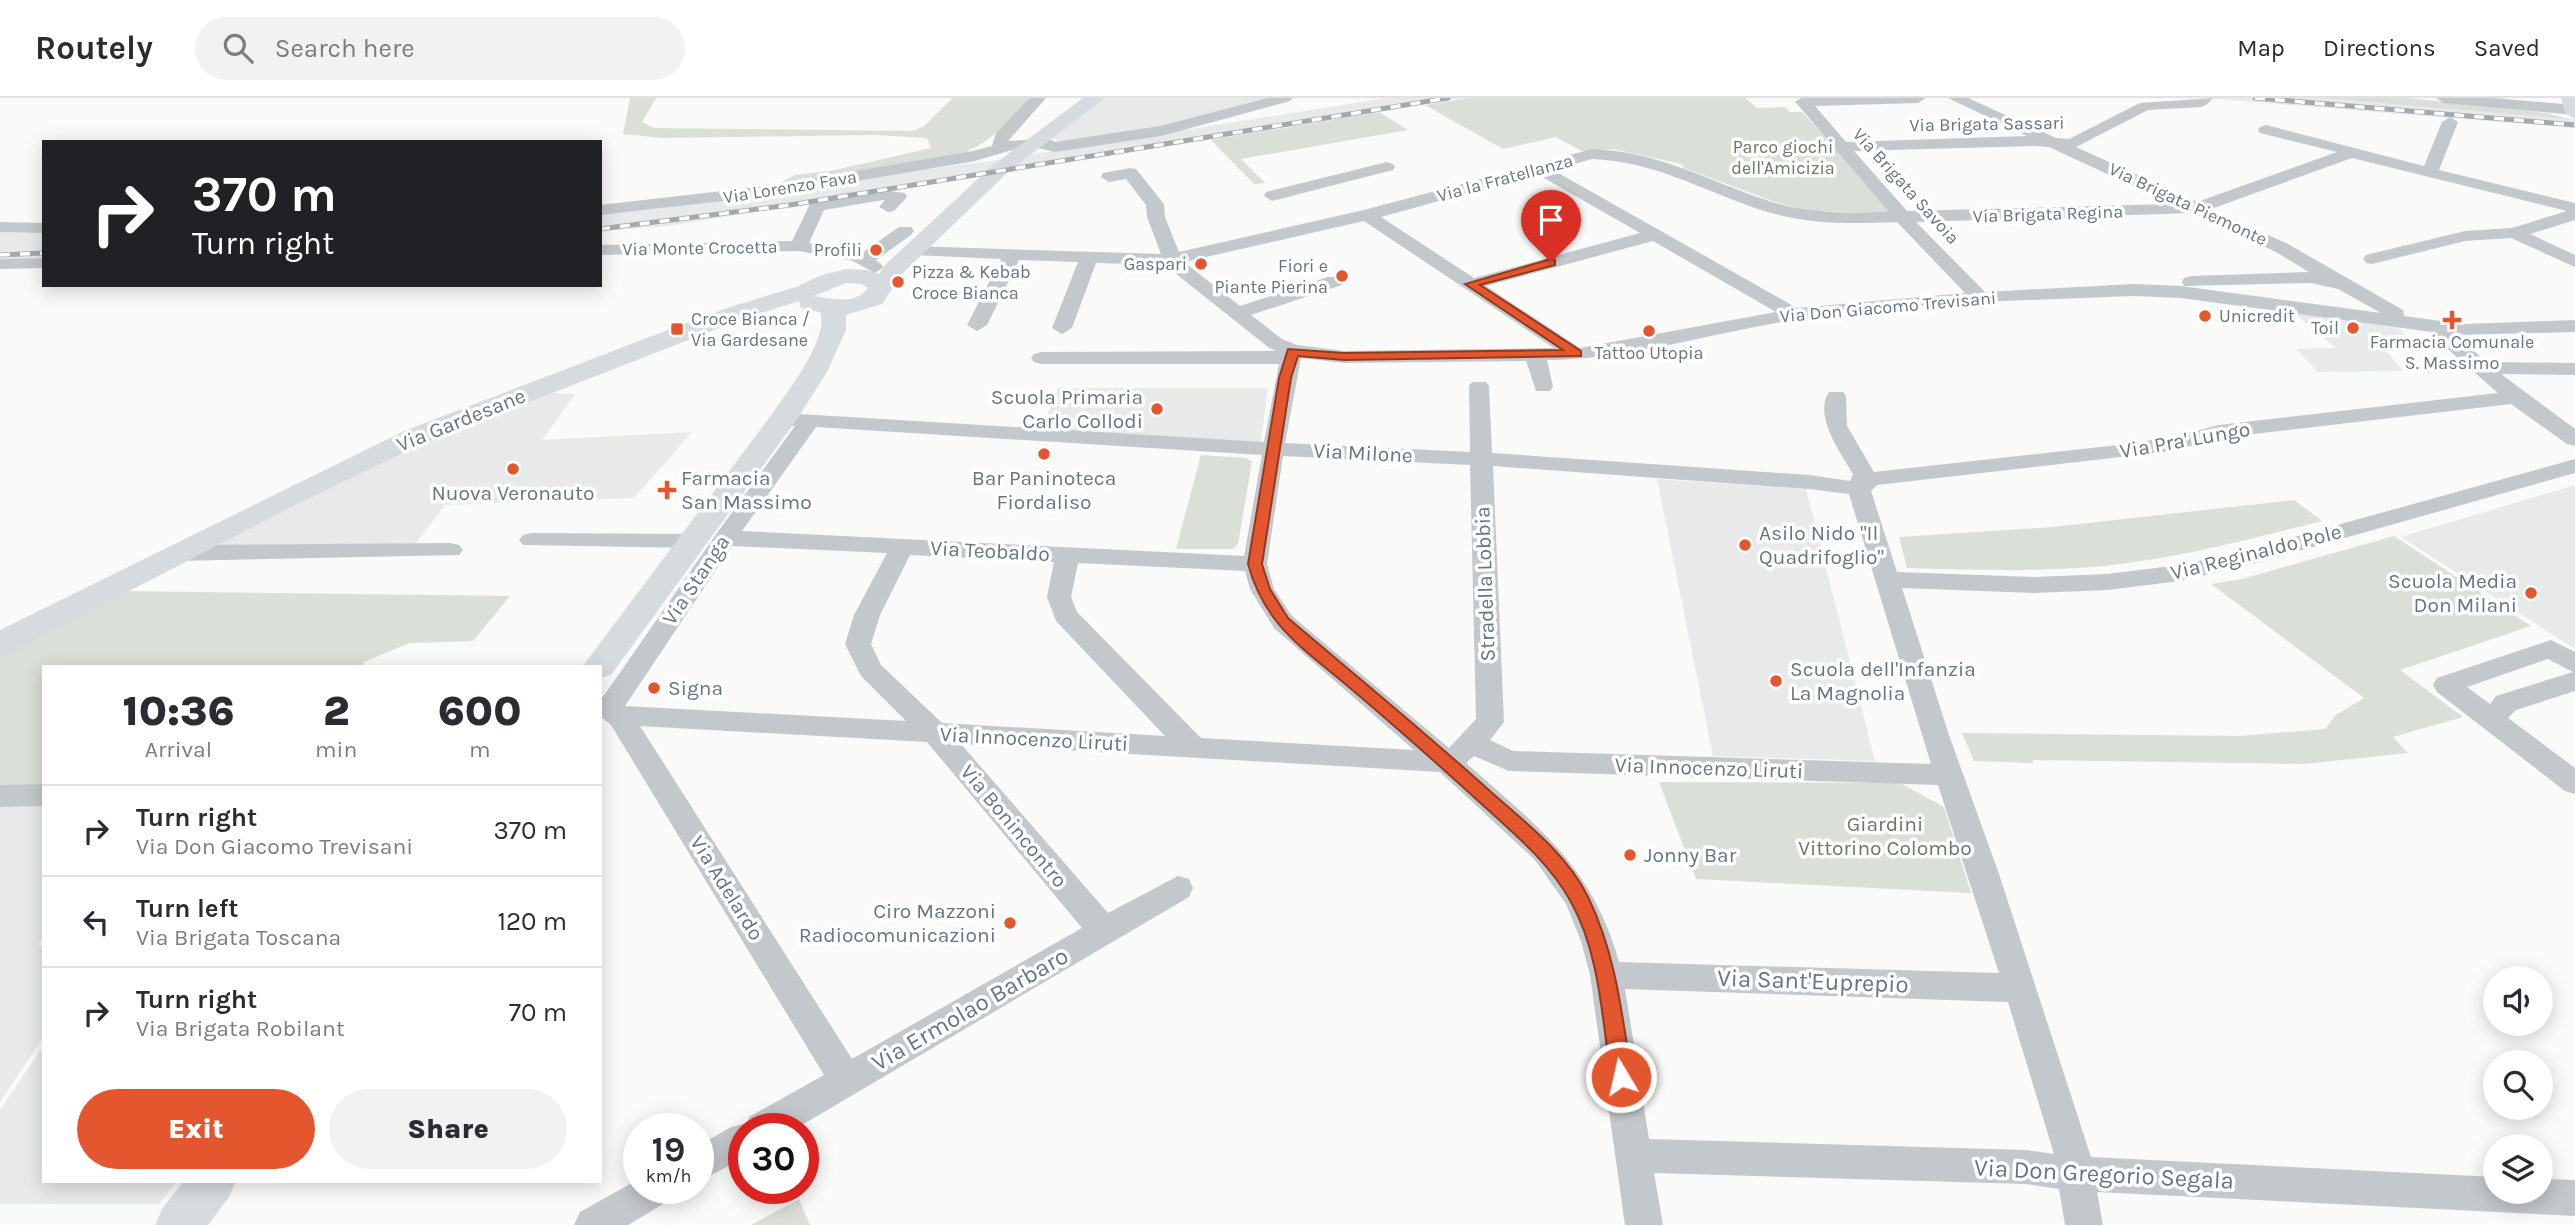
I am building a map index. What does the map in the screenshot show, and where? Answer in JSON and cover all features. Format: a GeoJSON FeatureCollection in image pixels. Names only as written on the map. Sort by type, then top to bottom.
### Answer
{"type":"FeatureCollection","features":[{"type":"Feature","properties":{"kind":"main road"},"geometry":{"type":"LineString","coordinates":[[796,421],[814,372],[834,330],[834,317],[822,299],[838,277],[894,269],[910,240],[1004,155],[1082,98]]}},
{"type":"Feature","properties":{"kind":"main road"},"geometry":{"type":"LineString","coordinates":[[869,272],[904,247],[1004,155],[1096,98]]}},
{"type":"Feature","properties":{"kind":"main road"},"geometry":{"type":"LineString","coordinates":[[2571,98],[2575,111]]}},
{"type":"Feature","properties":{"kind":"main road"},"geometry":{"type":"LineString","coordinates":[[796,421],[827,373],[861,305],[877,296],[869,272]]}},
{"type":"Feature","properties":{"kind":"main road","name":"Via Gardesane"},"geometry":{"type":"LineString","coordinates":[[0,644],[176,553],[414,438],[661,341],[754,308],[822,299],[861,305]]}},
{"type":"Feature","properties":{"kind":"main road","name":"Via Stanga"},"geometry":{"type":"LineString","coordinates":[[601,665],[694,541],[796,421]]}},
{"type":"Feature","properties":{"kind":"main road"},"geometry":{"type":"LineString","coordinates":[[179,1225],[211,1183]]}},
{"type":"Feature","properties":{"kind":"street"},"geometry":{"type":"LineString","coordinates":[[1038,98],[1002,136],[999,144],[1004,155],[1044,145],[1055,147],[1161,131],[1281,99]]}},
{"type":"Feature","properties":{"kind":"street"},"geometry":{"type":"LineString","coordinates":[[1802,102],[1918,98]]}},
{"type":"Feature","properties":{"kind":"street","name":"Via Brigata Piemonte"},"geometry":{"type":"LineString","coordinates":[[1956,98],[2282,248],[2318,274],[2412,324]]}},
{"type":"Feature","properties":{"kind":"street","name":"Via Brigata Sassari"},"geometry":{"type":"LineString","coordinates":[[1842,147],[2053,142],[2071,144],[2145,106],[2201,102],[2205,98]]}},
{"type":"Feature","properties":{"kind":"street"},"geometry":{"type":"LineString","coordinates":[[2444,98],[2575,111]]}},
{"type":"Feature","properties":{"kind":"street","name":"Via Brigata Savoia"},"geometry":{"type":"LineString","coordinates":[[1802,102],[1904,219],[1980,297]]}},
{"type":"Feature","properties":{"kind":"street"},"geometry":{"type":"LineString","coordinates":[[2430,172],[2450,122]]}},
{"type":"Feature","properties":{"kind":"street"},"geometry":{"type":"LineString","coordinates":[[2308,140],[2322,125]]}},
{"type":"Feature","properties":{"kind":"street"},"geometry":{"type":"LineString","coordinates":[[2266,130],[2575,211]]}},
{"type":"Feature","properties":{"kind":"street","name":"Via Brigata Regina"},"geometry":{"type":"LineString","coordinates":[[1904,219],[2197,208],[2351,153]]}},
{"type":"Feature","properties":{"kind":"street","name":"Via la Fratellanza"},"geometry":{"type":"LineString","coordinates":[[1170,260],[1367,215],[1592,154],[1628,156],[1658,164],[1762,204],[1797,214],[1848,220],[1904,219]]}},
{"type":"Feature","properties":{"kind":"street","name":"Via Lorenzo Fava"},"geometry":{"type":"LineString","coordinates":[[602,210],[774,190],[1004,155]]}},
{"type":"Feature","properties":{"kind":"street"},"geometry":{"type":"LineString","coordinates":[[1308,228],[1266,191],[1387,167]]}},
{"type":"Feature","properties":{"kind":"street"},"geometry":{"type":"LineString","coordinates":[[1540,169],[1794,314]]}},
{"type":"Feature","properties":{"kind":"street"},"geometry":{"type":"LineString","coordinates":[[910,240],[1012,256],[1170,260],[1170,250],[1156,217],[1155,204],[1130,173],[1109,177]]}},
{"type":"Feature","properties":{"kind":"street","name":"Via Monte Crocetta"},"geometry":{"type":"LineString","coordinates":[[799,246],[817,206],[883,195],[899,197],[888,206]]}},
{"type":"Feature","properties":{"kind":"street"},"geometry":{"type":"LineString","coordinates":[[2372,259],[2465,236],[2514,233],[2575,211]]}},
{"type":"Feature","properties":{"kind":"street"},"geometry":{"type":"LineString","coordinates":[[1367,215],[1576,354]]}},
{"type":"Feature","properties":{"kind":"street"},"geometry":{"type":"LineString","coordinates":[[0,227],[42,228]]}},
{"type":"Feature","properties":{"kind":"street"},"geometry":{"type":"LineString","coordinates":[[2514,233],[2575,262]]}},
{"type":"Feature","properties":{"kind":"street"},"geometry":{"type":"LineString","coordinates":[[1471,284],[1657,234]]}},
{"type":"Feature","properties":{"kind":"street","name":"Via Monte Crocetta"},"geometry":{"type":"LineString","coordinates":[[602,250],[799,246],[828,249],[869,272]]}},
{"type":"Feature","properties":{"kind":"street"},"geometry":{"type":"LineString","coordinates":[[977,325],[1012,256]]}},
{"type":"Feature","properties":{"kind":"street"},"geometry":{"type":"LineString","coordinates":[[1062,328],[1090,257]]}},
{"type":"Feature","properties":{"kind":"street","name":"Via Don Giacomo Trevisani"},"geometry":{"type":"LineString","coordinates":[[1170,260],[1275,344],[1293,351],[1344,357],[1576,354],[1599,352],[1794,314],[1980,297],[2160,290],[2439,328],[2463,330],[2575,326]]}},
{"type":"Feature","properties":{"kind":"street"},"geometry":{"type":"LineString","coordinates":[[0,264],[42,263]]}},
{"type":"Feature","properties":{"kind":"street","name":"Via Don Giacomo Trevisani"},"geometry":{"type":"LineString","coordinates":[[2160,290],[2176,283],[2318,274]]}},
{"type":"Feature","properties":{"kind":"street"},"geometry":{"type":"LineString","coordinates":[[1238,313],[1335,281]]}},
{"type":"Feature","properties":{"kind":"street"},"geometry":{"type":"LineString","coordinates":[[2439,328],[2515,397],[2575,439]]}},
{"type":"Feature","properties":{"kind":"street"},"geometry":{"type":"LineString","coordinates":[[1293,351],[1285,378],[1255,564],[1262,589],[1283,622],[1447,762],[1546,852],[1579,898],[1597,942],[1606,975],[1644,1225]]}},
{"type":"Feature","properties":{"kind":"street","name":"Via Don Giacomo Trevisani"},"geometry":{"type":"LineString","coordinates":[[1041,358],[1275,359],[1293,351]]}},
{"type":"Feature","properties":{"kind":"street"},"geometry":{"type":"LineString","coordinates":[[1535,355],[1543,387]]}},
{"type":"Feature","properties":{"kind":"street"},"geometry":{"type":"LineString","coordinates":[[2480,368],[2575,369]]}},
{"type":"Feature","properties":{"kind":"street","name":"Stradella Lobbia"},"geometry":{"type":"LineString","coordinates":[[1447,762],[1473,744],[1490,722],[1479,386]]}},
{"type":"Feature","properties":{"kind":"street"},"geometry":{"type":"LineString","coordinates":[[1836,396],[1836,426],[1864,474],[1858,489],[2020,988],[2076,1174],[2084,1225]]}},
{"type":"Feature","properties":{"kind":"street","name":"Via Pra' Lungo"},"geometry":{"type":"LineString","coordinates":[[1858,489],[1871,479],[2118,452],[2172,444],[2219,432],[2515,397]]}},
{"type":"Feature","properties":{"kind":"street","name":"Via Milone"},"geometry":{"type":"LineString","coordinates":[[796,421],[1273,449],[1481,458],[1799,481],[1858,489]]}},
{"type":"Feature","properties":{"kind":"street","name":"Via Stanga"},"geometry":{"type":"LineString","coordinates":[[611,710],[725,538],[796,421]]}},
{"type":"Feature","properties":{"kind":"street","name":"Via Reginaldo Pole"},"geometry":{"type":"LineString","coordinates":[[1887,580],[2035,585],[2107,582],[2180,573],[2247,558],[2575,466]]}},
{"type":"Feature","properties":{"kind":"street","name":"Via Teobaldo"},"geometry":{"type":"LineString","coordinates":[[725,538],[1255,564]]}},
{"type":"Feature","properties":{"kind":"street","name":"Via Stanga"},"geometry":{"type":"LineString","coordinates":[[531,540],[694,541]]}},
{"type":"Feature","properties":{"kind":"street","name":"Via Bonincontro"},"geometry":{"type":"LineString","coordinates":[[902,547],[867,615],[858,644],[870,670],[936,734],[1104,932]]}},
{"type":"Feature","properties":{"kind":"street","name":"Via Gardesane"},"geometry":{"type":"LineString","coordinates":[[176,553],[451,550]]}},
{"type":"Feature","properties":{"kind":"street"},"geometry":{"type":"LineString","coordinates":[[1068,555],[1059,597],[1065,615],[1195,749]]}},
{"type":"Feature","properties":{"kind":"street"},"geometry":{"type":"LineString","coordinates":[[2575,664],[2551,649],[2446,685],[2575,783]]}},
{"type":"Feature","properties":{"kind":"street"},"geometry":{"type":"LineString","coordinates":[[2491,720],[2506,703],[2575,681]]}},
{"type":"Feature","properties":{"kind":"street","name":"Via Innocenzo Liruti"},"geometry":{"type":"LineString","coordinates":[[611,710],[649,716],[936,734],[1447,762]]}},
{"type":"Feature","properties":{"kind":"street","name":"Via Adelardo"},"geometry":{"type":"LineString","coordinates":[[611,710],[847,1081]]}},
{"type":"Feature","properties":{"kind":"street","name":"Via Innocenzo Liruti"},"geometry":{"type":"LineString","coordinates":[[1473,744],[1509,761],[1950,775]]}},
{"type":"Feature","properties":{"kind":"street"},"geometry":{"type":"LineString","coordinates":[[0,796],[42,795]]}},
{"type":"Feature","properties":{"kind":"street","name":"Via Ermolao Barbaro"},"geometry":{"type":"LineString","coordinates":[[790,1113],[1178,888]]}},
{"type":"Feature","properties":{"kind":"street","name":"Via Sant'Euprepio"},"geometry":{"type":"LineString","coordinates":[[1606,975],[2020,988]]}},
{"type":"Feature","properties":{"kind":"street","name":"Via Don Gregorio Segala"},"geometry":{"type":"LineString","coordinates":[[1633,1155],[2026,1167],[2076,1174],[2575,1198]]}},
{"type":"Feature","properties":{"kind":"street"},"geometry":{"type":"LineString","coordinates":[[593,1225],[629,1204]]}},
{"type":"Feature","properties":{"kind":"shaded area"},"geometry":{"type":"Polygon","coordinates":[[[1102,98],[1277,98],[1186,125],[1061,144],[1051,137],[1102,98]]]}},
{"type":"Feature","properties":{"kind":"shaded area"},"geometry":{"type":"Polygon","coordinates":[[[1385,98],[1463,98],[668,226],[602,231],[602,213],[744,198],[893,173],[985,162],[1385,98]]]}},
{"type":"Feature","properties":{"kind":"shaded area"},"geometry":{"type":"Polygon","coordinates":[[[2203,98],[2322,98],[2575,119],[2575,128],[2203,98]]]}},
{"type":"Feature","properties":{"kind":"shaded area"},"geometry":{"type":"Polygon","coordinates":[[[0,231],[42,232],[42,259],[0,260],[0,231]]]}},
{"type":"Feature","properties":{"kind":"shaded area"},"geometry":{"type":"Polygon","coordinates":[[[2293,312],[2398,328],[2405,335],[2373,336],[2403,371],[2318,372],[2296,349],[2336,348],[2293,312]]]}},
{"type":"Feature","properties":{"kind":"shaded area","name":"Scuola Primaria Carlo Collodi"},"geometry":{"type":"Polygon","coordinates":[[[1058,388],[1268,388],[1261,442],[1041,430],[1058,388]]]}},
{"type":"Feature","properties":{"kind":"shaded area","name":"Nuova Veronauto"},"geometry":{"type":"Polygon","coordinates":[[[547,393],[575,394],[542,440],[692,432],[634,498],[445,505],[413,547],[201,549],[431,439],[547,393]]]}},
{"type":"Feature","properties":{"kind":"shaded area"},"geometry":{"type":"Polygon","coordinates":[[[1657,479],[1806,489],[1875,761],[1713,756],[1657,479]]]}},
{"type":"Feature","properties":{"kind":"shaded area","name":"Scuola Media Don Milani"},"geometry":{"type":"Polygon","coordinates":[[[2575,485],[2575,649],[2401,537],[2575,485]]]}},
{"type":"Feature","properties":{"kind":"shaded area"},"geometry":{"type":"Polygon","coordinates":[[[42,802],[42,939],[37,945],[42,946],[42,1039],[0,1102],[0,803],[42,802]]]}},
{"type":"Feature","properties":{"kind":"shaded area"},"geometry":{"type":"Polygon","coordinates":[[[42,1051],[42,1183],[175,1183],[159,1204],[0,1204],[0,1110],[42,1051]]]}},
{"type":"Feature","properties":{"kind":"green space"},"geometry":{"type":"Polygon","coordinates":[[[630,98],[656,98],[642,122],[654,128],[913,131],[924,126],[953,98],[1035,98],[991,137],[967,153],[776,185],[795,175],[835,170],[931,148],[927,138],[876,135],[662,138],[623,134],[630,98]]]}},
{"type":"Feature","properties":{"kind":"green space","name":"Parco giochi dell'Amicizia"},"geometry":{"type":"Polygon","coordinates":[[[1468,98],[1745,98],[1757,108],[1785,107],[1790,112],[1802,112],[1896,213],[1807,211],[1775,202],[1677,163],[1612,149],[1582,151],[1556,137],[1503,149],[1425,105],[1468,98]]]}},
{"type":"Feature","properties":{"kind":"green space"},"geometry":{"type":"Polygon","coordinates":[[[2322,98],[2408,98],[2546,113],[2569,119],[2322,98]]]}},
{"type":"Feature","properties":{"kind":"green space"},"geometry":{"type":"Polygon","coordinates":[[[1379,112],[1408,130],[1241,159],[1265,183],[1254,184],[1211,140],[1379,112]]]}},
{"type":"Feature","properties":{"kind":"green space"},"geometry":{"type":"Polygon","coordinates":[[[1201,455],[1246,458],[1252,462],[1238,544],[1233,549],[1176,549],[1201,455]]]}},
{"type":"Feature","properties":{"kind":"green space"},"geometry":{"type":"Polygon","coordinates":[[[2294,500],[2322,521],[2187,553],[2104,566],[2031,570],[1907,568],[1899,537],[2052,527],[2294,500]]]}},
{"type":"Feature","properties":{"kind":"green space"},"geometry":{"type":"Polygon","coordinates":[[[2394,536],[2531,626],[2400,670],[2463,717],[2393,737],[2408,753],[2304,764],[1974,761],[1962,733],[2238,736],[2325,729],[2336,715],[2364,698],[2211,584],[2242,579],[2394,536]]]}},
{"type":"Feature","properties":{"kind":"green space"},"geometry":{"type":"Polygon","coordinates":[[[117,591],[510,596],[473,641],[409,643],[362,665],[42,665],[42,788],[0,789],[0,652],[117,591]]]}},
{"type":"Feature","properties":{"kind":"green space","name":"Giardini Vittorino Colombo"},"geometry":{"type":"Polygon","coordinates":[[[1659,782],[1900,783],[1944,807],[1971,893],[1696,879],[1659,782]]]}},
{"type":"Feature","properties":{"kind":"green space"},"geometry":{"type":"Polygon","coordinates":[[[790,1204],[801,1204],[810,1225],[751,1225],[790,1204]]]}},
{"type":"Feature","properties":{"kind":"railway"},"geometry":{"type":"LineString","coordinates":[[602,229],[790,205],[1448,98]]}},
{"type":"Feature","properties":{"kind":"railway"},"geometry":{"type":"LineString","coordinates":[[2255,98],[2575,125]]}},
{"type":"Feature","properties":{"kind":"railway"},"geometry":{"type":"LineString","coordinates":[[0,255],[42,253]]}},
{"type":"Feature","properties":{"kind":"place","name":"Profili"},"geometry":{"type":"Point","coordinates":[876,250]}},
{"type":"Feature","properties":{"kind":"place","name":"Gaspari"},"geometry":{"type":"Point","coordinates":[1201,264]}},
{"type":"Feature","properties":{"kind":"place","name":"Fiori e Piante Pierina"},"geometry":{"type":"Point","coordinates":[1342,276]}},
{"type":"Feature","properties":{"kind":"place","name":"Pizza & Kebab Croce Bianca"},"geometry":{"type":"Point","coordinates":[898,282]}},
{"type":"Feature","properties":{"kind":"place","name":"Unicredit"},"geometry":{"type":"Point","coordinates":[2205,316]}},
{"type":"Feature","properties":{"kind":"place","name":"Farmacia Comunale S. Massimo"},"geometry":{"type":"Point","coordinates":[2452,320]}},
{"type":"Feature","properties":{"kind":"place","name":"Toil"},"geometry":{"type":"Point","coordinates":[2353,328]}},
{"type":"Feature","properties":{"kind":"place","name":"Croce Bianca / Via Gardesane"},"geometry":{"type":"Point","coordinates":[677,329]}},
{"type":"Feature","properties":{"kind":"place","name":"Tattoo Utopia"},"geometry":{"type":"Point","coordinates":[1649,331]}},
{"type":"Feature","properties":{"kind":"place","name":"Scuola Primaria Carlo Collodi"},"geometry":{"type":"Point","coordinates":[1157,409]}},
{"type":"Feature","properties":{"kind":"place","name":"Bar Paninoteca Fiordaliso"},"geometry":{"type":"Point","coordinates":[1044,454]}},
{"type":"Feature","properties":{"kind":"place","name":"Nuova Veronauto"},"geometry":{"type":"Point","coordinates":[513,469]}},
{"type":"Feature","properties":{"kind":"place","name":"Farmacia San Massimo"},"geometry":{"type":"Point","coordinates":[667,490]}},
{"type":"Feature","properties":{"kind":"place","name":"Asilo Nido \"Il Quadrifoglio\""},"geometry":{"type":"Point","coordinates":[1745,545]}},
{"type":"Feature","properties":{"kind":"place","name":"Scuola Media Don Milani"},"geometry":{"type":"Point","coordinates":[2531,593]}},
{"type":"Feature","properties":{"kind":"place","name":"Scuola dell'Infanzia La Magnolia"},"geometry":{"type":"Point","coordinates":[1776,681]}},
{"type":"Feature","properties":{"kind":"place","name":"Signa"},"geometry":{"type":"Point","coordinates":[654,688]}},
{"type":"Feature","properties":{"kind":"place","name":"Jonny Bar"},"geometry":{"type":"Point","coordinates":[1630,855]}},
{"type":"Feature","properties":{"kind":"place","name":"Ciro Mazzoni Radiocomunicazioni"},"geometry":{"type":"Point","coordinates":[1010,923]}},
{"type":"Feature","properties":{"kind":"route"},"geometry":{"type":"LineString","coordinates":[[1551,262],[1471,284],[1576,354],[1344,357],[1293,351],[1285,378],[1255,564],[1262,589],[1283,622],[1447,762],[1546,852],[1579,898],[1597,942],[1606,975],[1621,1077]]}}]}
